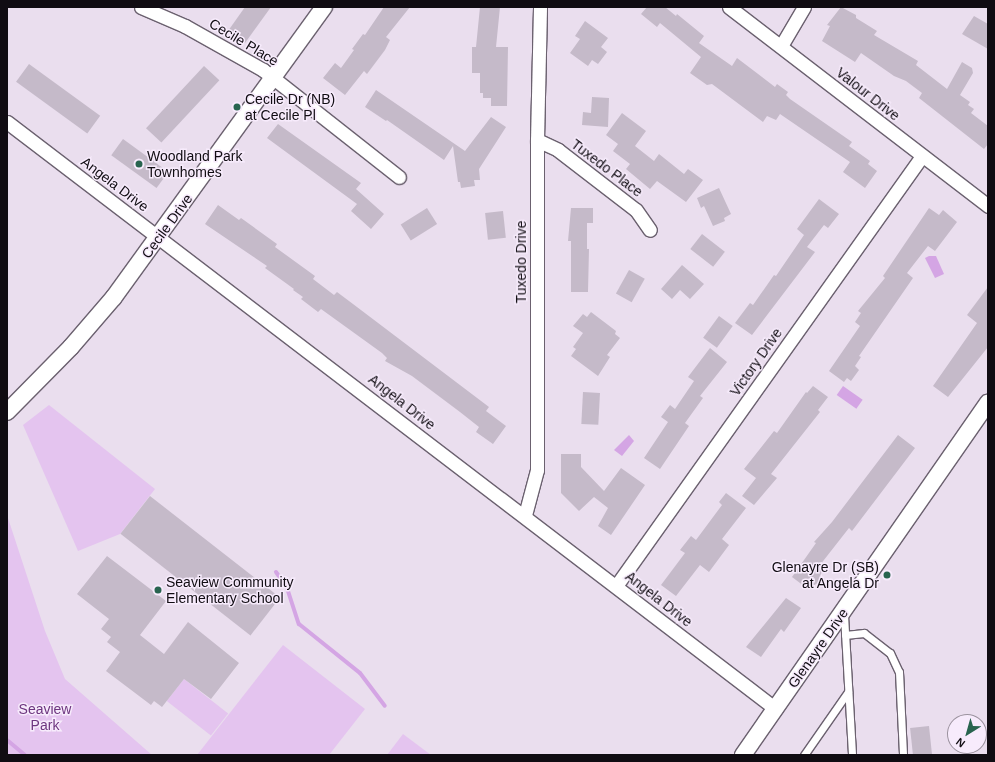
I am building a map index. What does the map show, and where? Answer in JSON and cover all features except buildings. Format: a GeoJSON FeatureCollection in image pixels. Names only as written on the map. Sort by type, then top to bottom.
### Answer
{"type":"FeatureCollection","features":[{"type":"Feature","properties":{"kind":"street","name":"Cecile Place"},"geometry":{"type":"LineString","coordinates":[[140,7],[185,26],[272,77],[399,177]]}},
{"type":"Feature","properties":{"kind":"street","name":"Cecile Drive"},"geometry":{"type":"LineString","coordinates":[[7,412],[98,316],[159,238],[272,77],[324,7]]}},
{"type":"Feature","properties":{"kind":"street","name":"Tuxedo Drive"},"geometry":{"type":"LineString","coordinates":[[525,515],[537,470],[537,140],[540,7]]}},
{"type":"Feature","properties":{"kind":"street","name":"Valour Drive"},"geometry":{"type":"LineString","coordinates":[[729,7],[988,206]]}},
{"type":"Feature","properties":{"kind":"street"},"geometry":{"type":"LineString","coordinates":[[781,46],[804,7]]}},
{"type":"Feature","properties":{"kind":"street","name":"Angela Drive"},"geometry":{"type":"LineString","coordinates":[[7,122],[525,515],[776,709]]}},
{"type":"Feature","properties":{"kind":"street","name":"Tuxedo Place"},"geometry":{"type":"LineString","coordinates":[[537,140],[558,150],[636,210],[650,230]]}},
{"type":"Feature","properties":{"kind":"street","name":"Victory Drive"},"geometry":{"type":"LineString","coordinates":[[616,586],[922,156]]}},
{"type":"Feature","properties":{"kind":"street","name":"Glenayre Drive"},"geometry":{"type":"LineString","coordinates":[[743,755],[988,403]]}},
{"type":"Feature","properties":{"kind":"lane"},"geometry":{"type":"LineString","coordinates":[[844,611],[852,755]]}},
{"type":"Feature","properties":{"kind":"lane"},"geometry":{"type":"LineString","coordinates":[[845,635],[864,633],[890,653],[899,672],[903,755]]}},
{"type":"Feature","properties":{"kind":"lane"},"geometry":{"type":"LineString","coordinates":[[804,755],[848,692]]}},
{"type":"Feature","properties":{"kind":"green space"},"geometry":{"type":"Polygon","coordinates":[[[49,405],[155,489],[120,534],[78,551],[23,425],[49,405]]]}},
{"type":"Feature","properties":{"kind":"green space","name":"Seaview Park"},"geometry":{"type":"Polygon","coordinates":[[[7,515],[45,631],[65,679],[152,755],[7,755],[7,515]]]}},
{"type":"Feature","properties":{"kind":"green space"},"geometry":{"type":"Polygon","coordinates":[[[283,645],[365,709],[329,755],[197,755],[283,645]]]}},
{"type":"Feature","properties":{"kind":"green space"},"geometry":{"type":"Polygon","coordinates":[[[184,679],[228,713],[211,736],[167,701],[184,679]]]}},
{"type":"Feature","properties":{"kind":"green space"},"geometry":{"type":"Polygon","coordinates":[[[403,734],[431,755],[387,755],[403,734]]]}},
{"type":"Feature","properties":{"kind":"shaded area"},"geometry":{"type":"Polygon","coordinates":[[[929,256],[936,256],[944,274],[935,278],[925,258],[929,256]]]}},
{"type":"Feature","properties":{"kind":"shaded area"},"geometry":{"type":"Polygon","coordinates":[[[843,386],[863,400],[856,409],[837,395],[843,386]]]}},
{"type":"Feature","properties":{"kind":"shaded area"},"geometry":{"type":"Polygon","coordinates":[[[629,435],[634,441],[622,456],[614,450],[629,435]]]}},
{"type":"Feature","properties":{"kind":"waterway"},"geometry":{"type":"LineString","coordinates":[[276,572],[287,588],[299,624],[360,673],[385,706]]}},
{"type":"Feature","properties":{"kind":"waterway"},"geometry":{"type":"LineString","coordinates":[[7,740],[25,755]]}},
{"type":"Feature","properties":{"kind":"place","name":"Cecile Dr (NB) at Cecile Pl"},"geometry":{"type":"Point","coordinates":[237,107]}},
{"type":"Feature","properties":{"kind":"place","name":"Woodland Park Townhomes"},"geometry":{"type":"Point","coordinates":[139,164]}},
{"type":"Feature","properties":{"kind":"place","name":"Glenayre Dr (SB) at Angela Dr"},"geometry":{"type":"Point","coordinates":[887,575]}},
{"type":"Feature","properties":{"kind":"place","name":"Seaview Community Elementary School"},"geometry":{"type":"Point","coordinates":[158,590]}}]}
